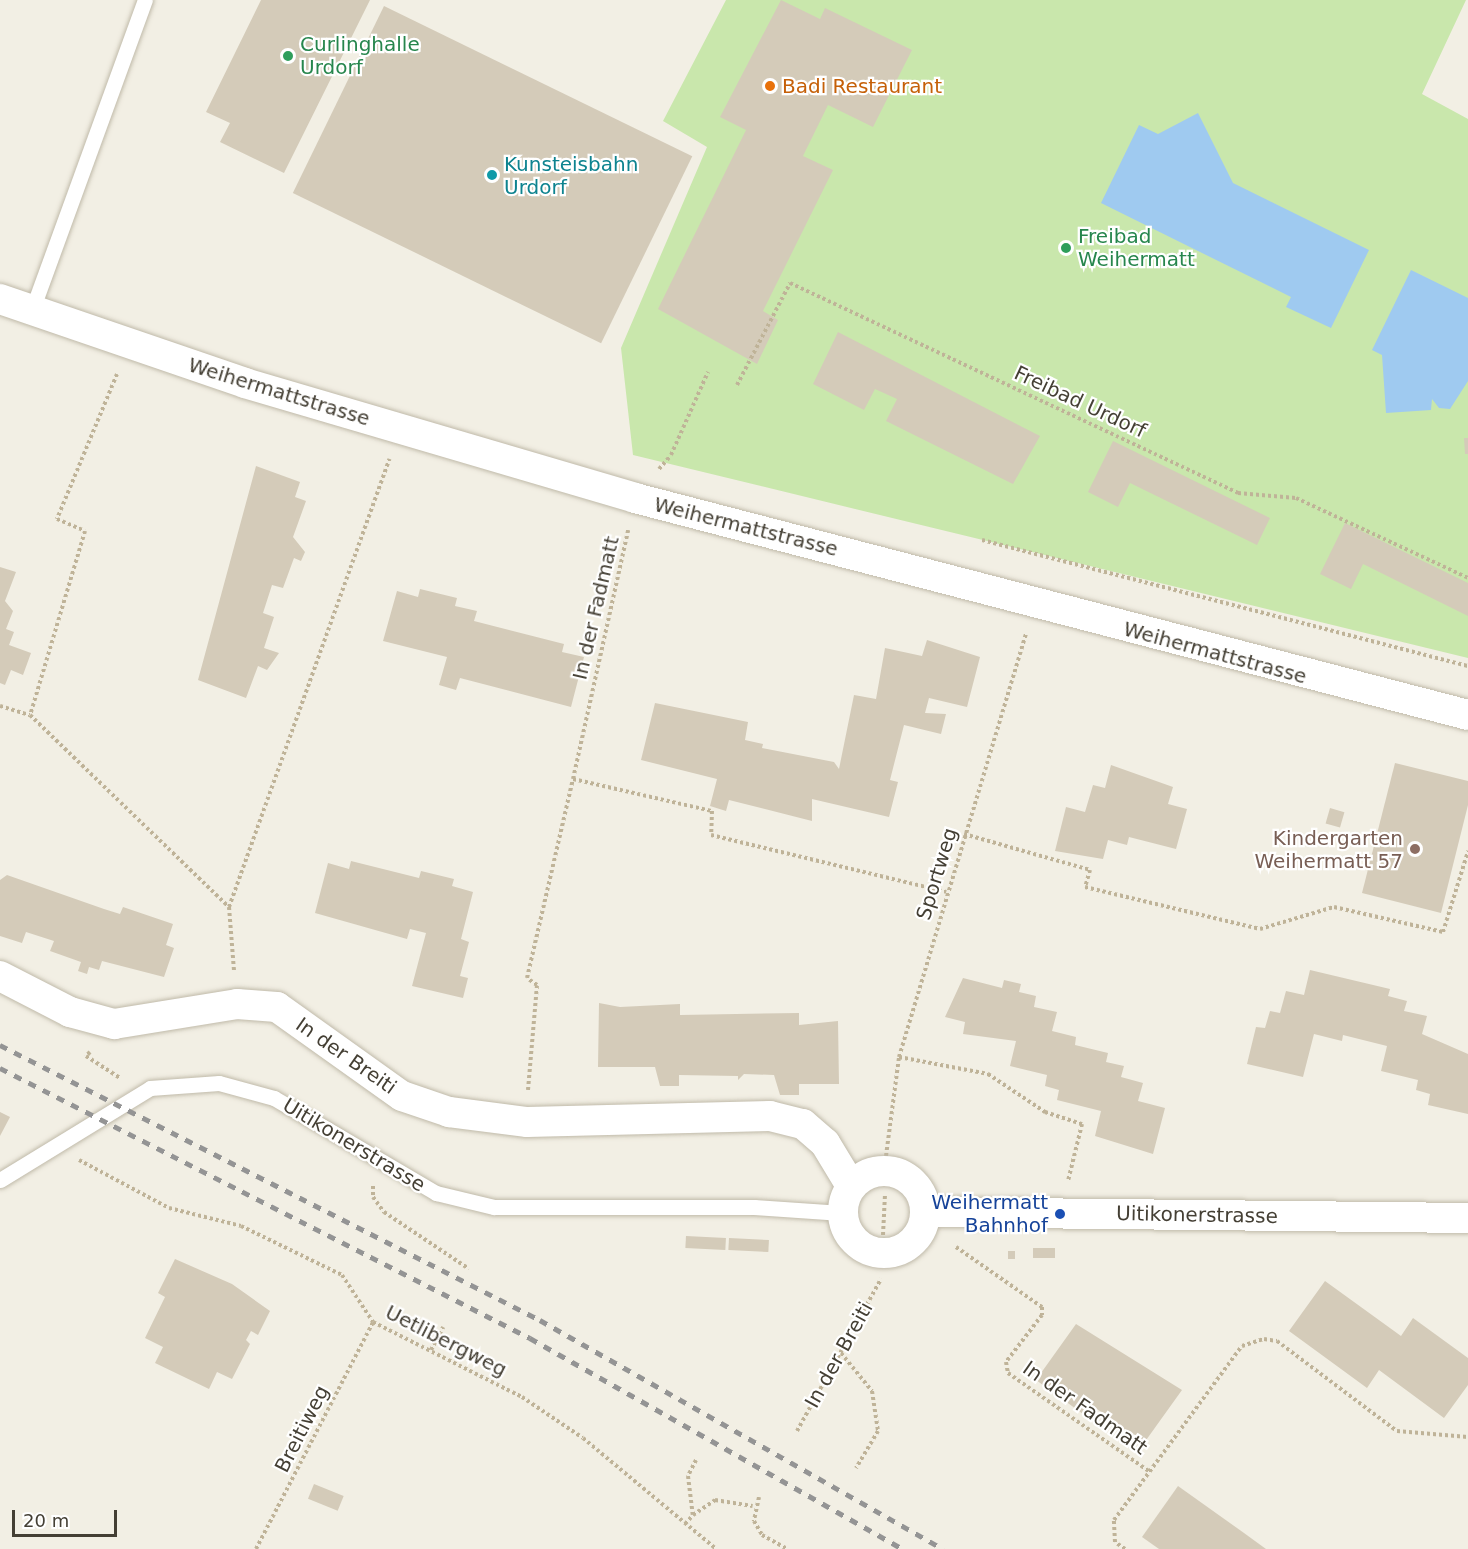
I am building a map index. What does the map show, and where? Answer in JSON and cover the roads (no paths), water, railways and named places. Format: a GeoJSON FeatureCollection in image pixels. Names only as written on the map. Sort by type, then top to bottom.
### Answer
{"type":"FeatureCollection","features":[{"type":"Feature","properties":{"kind":"street","name":"Weihermattstrasse"},"geometry":{"type":"LineString","coordinates":[[0,299],[129,345],[400,429],[635,498],[1468,716]]}},
{"type":"Feature","properties":{"kind":"street","name":"In der Breiti"},"geometry":{"type":"LineString","coordinates":[[0,976],[70,1012],[114,1024],[237,1004],[277,1007],[402,1096],[449,1112],[527,1122],[770,1116],[802,1124],[825,1143],[847,1199]]}},
{"type":"Feature","properties":{"kind":"street","name":"Uitikonerstrasse"},"geometry":{"type":"LineString","coordinates":[[847,1199],[862,1176],[898,1172],[920,1190],[925,1219],[1060,1214],[1468,1218]]}},
{"type":"Feature","properties":{"kind":"street"},"geometry":{"type":"LineString","coordinates":[[847,1199],[851,1238],[883,1253],[905,1248],[925,1219]]}},
{"type":"Feature","properties":{"kind":"lane"},"geometry":{"type":"LineString","coordinates":[[32,310],[145,0]]}},
{"type":"Feature","properties":{"kind":"lane","name":"Uitikonerstrasse"},"geometry":{"type":"LineString","coordinates":[[0,1180],[132,1096],[173,1083],[219,1083],[274,1098],[375,1161],[436,1193],[494,1207],[754,1206],[847,1199]]}},
{"type":"Feature","properties":{"kind":"water"},"geometry":{"type":"Polygon","coordinates":[[[1198,113],[1233,183],[1369,250],[1331,328],[1286,307],[1291,297],[1101,203],[1139,125],[1158,134],[1198,113]]]}},
{"type":"Feature","properties":{"kind":"water"},"geometry":{"type":"Polygon","coordinates":[[[1411,270],[1468,298],[1468,381],[1450,409],[1439,408],[1432,399],[1431,410],[1386,413],[1382,355],[1372,350],[1411,270]]]}},
{"type":"Feature","properties":{"kind":"railway"},"geometry":{"type":"LineString","coordinates":[[0,1045],[540,1320],[943,1549]]}},
{"type":"Feature","properties":{"kind":"railway"},"geometry":{"type":"LineString","coordinates":[[0,1068],[530,1338],[903,1549]]}},
{"type":"Feature","properties":{"kind":"place","name":"Curlinghalle Urdorf"},"geometry":{"type":"Point","coordinates":[288,56]}},
{"type":"Feature","properties":{"kind":"place","name":"Badi Restaurant"},"geometry":{"type":"Point","coordinates":[770,86]}},
{"type":"Feature","properties":{"kind":"place","name":"Kunsteisbahn Urdorf"},"geometry":{"type":"Point","coordinates":[492,175]}},
{"type":"Feature","properties":{"kind":"place","name":"Freibad Weihermatt"},"geometry":{"type":"Point","coordinates":[1066,248]}},
{"type":"Feature","properties":{"kind":"place","name":"Kindergarten Weihermatt 57"},"geometry":{"type":"Point","coordinates":[1415,849]}},
{"type":"Feature","properties":{"kind":"place","name":"Weihermatt Bahnhof"},"geometry":{"type":"Point","coordinates":[1060,1214]}}]}
